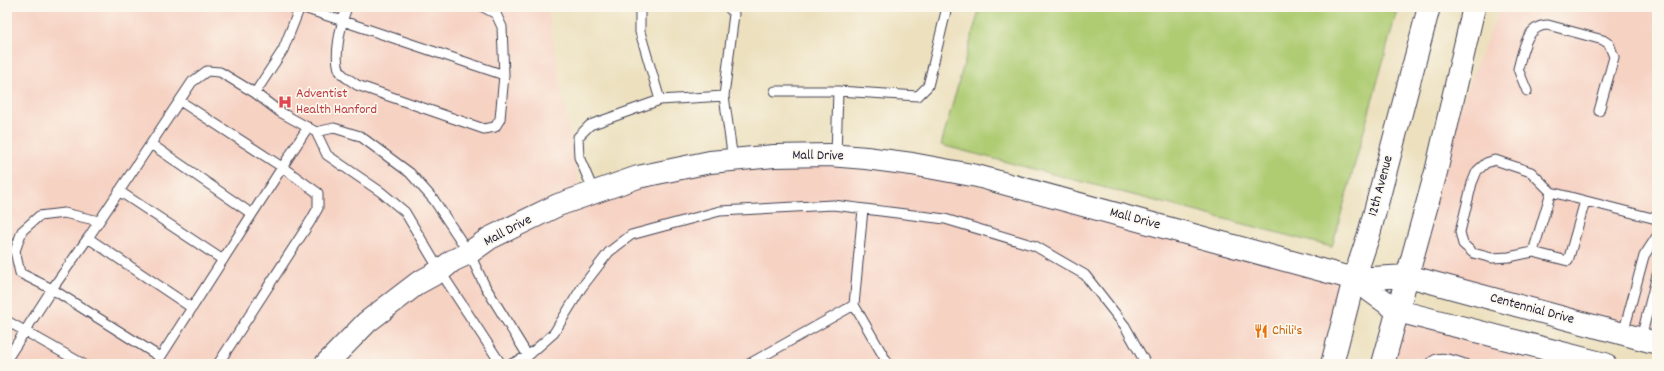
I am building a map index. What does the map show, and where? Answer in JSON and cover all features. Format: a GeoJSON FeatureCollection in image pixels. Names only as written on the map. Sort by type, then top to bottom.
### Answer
{"type":"FeatureCollection","features":[{"type":"Feature","properties":{"kind":"street","name":"12th Avenue"},"geometry":{"type":"LineString","coordinates":[[1332,364],[1429,7]]}},
{"type":"Feature","properties":{"kind":"street"},"geometry":{"type":"LineString","coordinates":[[1383,364],[1436,172],[1474,7]]}},
{"type":"Feature","properties":{"kind":"street","name":"Mall Drive"},"geometry":{"type":"LineString","coordinates":[[326,364],[367,322],[418,283],[440,271],[452,261],[469,253],[490,238],[558,206],[638,177],[664,170],[710,162],[774,156],[836,156],[912,164],[977,176],[1354,279],[1408,276]]}},
{"type":"Feature","properties":{"kind":"street","name":"Centennial Drive"},"geometry":{"type":"LineString","coordinates":[[1408,276],[1641,338]]}},
{"type":"Feature","properties":{"kind":"street","name":"Mall Drive"},"geometry":{"type":"LineString","coordinates":[[1354,279],[1398,311]]}},
{"type":"Feature","properties":{"kind":"street"},"geometry":{"type":"LineString","coordinates":[[1398,311],[1605,364]]}},
{"type":"Feature","properties":{"kind":"lane"},"geometry":{"type":"LineString","coordinates":[[255,93],[283,50],[301,7],[504,75]]}},
{"type":"Feature","properties":{"kind":"lane"},"geometry":{"type":"LineString","coordinates":[[347,7],[342,21],[337,58],[341,73],[357,85],[484,129],[495,127],[500,119],[504,75],[502,27],[496,14],[483,7]]}},
{"type":"Feature","properties":{"kind":"lane"},"geometry":{"type":"LineString","coordinates":[[643,7],[640,9],[640,32],[660,100]]}},
{"type":"Feature","properties":{"kind":"lane"},"geometry":{"type":"LineString","coordinates":[[728,7],[734,14],[724,96],[733,160]]}},
{"type":"Feature","properties":{"kind":"lane"},"geometry":{"type":"LineString","coordinates":[[775,91],[838,91],[918,96],[928,86],[947,7]]}},
{"type":"Feature","properties":{"kind":"lane"},"geometry":{"type":"LineString","coordinates":[[1527,91],[1518,69],[1530,33],[1534,28],[1541,25],[1562,28],[1603,40],[1609,44],[1612,50],[1614,57],[1599,111]]}},
{"type":"Feature","properties":{"kind":"lane"},"geometry":{"type":"LineString","coordinates":[[7,359],[52,288],[88,238],[192,82],[206,71],[220,72],[255,93],[280,112],[312,130],[327,155],[381,192],[405,212],[440,271],[501,364]]}},
{"type":"Feature","properties":{"kind":"lane"},"geometry":{"type":"LineString","coordinates":[[836,156],[838,91]]}},
{"type":"Feature","properties":{"kind":"lane"},"geometry":{"type":"LineString","coordinates":[[594,192],[579,157],[578,137],[590,125],[660,100],[724,96]]}},
{"type":"Feature","properties":{"kind":"lane"},"geometry":{"type":"LineString","coordinates":[[180,100],[282,167],[318,193],[318,208],[310,222],[218,364]]}},
{"type":"Feature","properties":{"kind":"lane"},"geometry":{"type":"LineString","coordinates":[[99,221],[64,213],[40,216],[22,231],[15,251],[20,273],[52,288],[158,361],[282,167],[312,130],[334,128],[360,136],[410,173],[434,200],[469,253],[485,286],[528,356]]}},
{"type":"Feature","properties":{"kind":"lane"},"geometry":{"type":"LineString","coordinates":[[151,144],[252,214]]}},
{"type":"Feature","properties":{"kind":"lane"},"geometry":{"type":"LineString","coordinates":[[1585,201],[1568,262],[1533,252],[1509,257],[1492,258],[1473,253],[1463,244],[1460,232],[1472,183],[1477,170],[1486,163],[1495,160],[1530,172],[1551,192],[1585,201],[1657,216],[1657,237],[1644,256],[1641,338]]}},
{"type":"Feature","properties":{"kind":"lane"},"geometry":{"type":"LineString","coordinates":[[119,191],[223,260]]}},
{"type":"Feature","properties":{"kind":"lane"},"geometry":{"type":"LineString","coordinates":[[1533,252],[1551,192]]}},
{"type":"Feature","properties":{"kind":"lane"},"geometry":{"type":"LineString","coordinates":[[512,364],[528,356],[554,334],[582,287],[609,252],[631,235],[720,211],[833,205],[945,219],[1035,246],[1085,275],[1125,326],[1146,364]]}},
{"type":"Feature","properties":{"kind":"lane"},"geometry":{"type":"LineString","coordinates":[[864,209],[854,305],[888,364]]}},
{"type":"Feature","properties":{"kind":"lane"},"geometry":{"type":"LineString","coordinates":[[88,238],[192,308]]}},
{"type":"Feature","properties":{"kind":"lane"},"geometry":{"type":"LineString","coordinates":[[1641,338],[1657,275]]}},
{"type":"Feature","properties":{"kind":"lane"},"geometry":{"type":"LineString","coordinates":[[749,364],[854,305]]}},
{"type":"Feature","properties":{"kind":"lane"},"geometry":{"type":"LineString","coordinates":[[7,321],[83,364]]}},
{"type":"Feature","properties":{"kind":"lane"},"geometry":{"type":"LineString","coordinates":[[1430,364],[1436,359],[1445,358],[1465,364]]}},
{"type":"Feature","properties":{"kind":"shaded area"},"geometry":{"type":"Polygon","coordinates":[[[7,7],[547,7],[581,197],[638,177],[866,158],[1354,279],[1332,364],[7,364],[7,7]]]}},
{"type":"Feature","properties":{"kind":"shaded area"},"geometry":{"type":"Polygon","coordinates":[[[1500,7],[1657,7],[1657,343],[1408,276],[1459,109],[1500,7]]]}},
{"type":"Feature","properties":{"kind":"shaded area"},"geometry":{"type":"Polygon","coordinates":[[[1398,311],[1593,364],[1383,364],[1398,311]]]}},
{"type":"Feature","properties":{"kind":"green space"},"geometry":{"type":"Polygon","coordinates":[[[980,7],[1398,7],[1332,247],[941,145],[980,7]]]}},
{"type":"Feature","properties":{"kind":"place","name":"Adventist Health Hanford"},"geometry":{"type":"Point","coordinates":[285,102]}},
{"type":"Feature","properties":{"kind":"place","name":"Chili's"},"geometry":{"type":"Point","coordinates":[1261,331]}}]}
